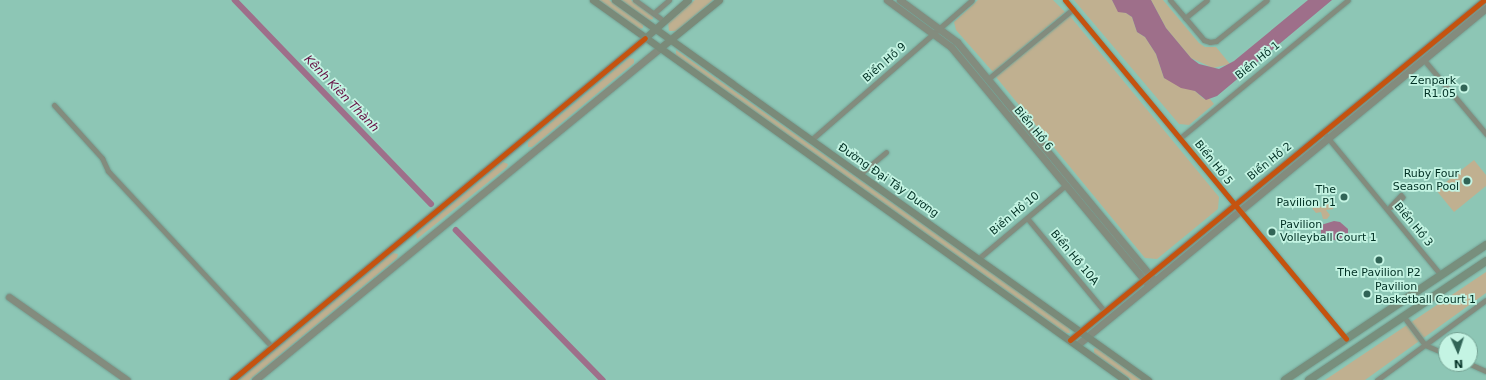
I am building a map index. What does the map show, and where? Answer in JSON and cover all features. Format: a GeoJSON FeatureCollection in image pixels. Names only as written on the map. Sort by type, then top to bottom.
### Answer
{"type":"FeatureCollection","features":[{"type":"Feature","properties":{"kind":"main road"},"geometry":{"type":"LineString","coordinates":[[593,0],[1126,380]]}},
{"type":"Feature","properties":{"kind":"main road","name":"Đường Đại Tây Dương"},"geometry":{"type":"LineString","coordinates":[[615,0],[1148,380]]}},
{"type":"Feature","properties":{"kind":"main road"},"geometry":{"type":"LineString","coordinates":[[646,38],[654,28],[688,0]]}},
{"type":"Feature","properties":{"kind":"main road"},"geometry":{"type":"LineString","coordinates":[[660,48],[719,0]]}},
{"type":"Feature","properties":{"kind":"main road"},"geometry":{"type":"LineString","coordinates":[[1285,380],[1486,245]]}},
{"type":"Feature","properties":{"kind":"main road"},"geometry":{"type":"LineString","coordinates":[[1309,380],[1486,261]]}},
{"type":"Feature","properties":{"kind":"street"},"geometry":{"type":"LineString","coordinates":[[635,0],[663,20]]}},
{"type":"Feature","properties":{"kind":"street"},"geometry":{"type":"LineString","coordinates":[[654,13],[668,0]]}},
{"type":"Feature","properties":{"kind":"street","name":"Biển Hồ 6"},"geometry":{"type":"LineString","coordinates":[[888,0],[957,42],[1152,283]]}},
{"type":"Feature","properties":{"kind":"street","name":"Biển Hồ 6"},"geometry":{"type":"LineString","coordinates":[[900,0],[937,31],[952,47],[1066,185],[1147,277]]}},
{"type":"Feature","properties":{"kind":"street","name":"Biển Hồ 9"},"geometry":{"type":"LineString","coordinates":[[811,140],[972,0]]}},
{"type":"Feature","properties":{"kind":"street","name":"Biển Hồ 5"},"geometry":{"type":"LineString","coordinates":[[1065,0],[1346,339]]}},
{"type":"Feature","properties":{"kind":"street"},"geometry":{"type":"LineString","coordinates":[[1170,0],[1206,41],[1216,41],[1267,0]]}},
{"type":"Feature","properties":{"kind":"street"},"geometry":{"type":"LineString","coordinates":[[1185,18],[1207,0]]}},
{"type":"Feature","properties":{"kind":"street","name":"Biển Hồ 1"},"geometry":{"type":"LineString","coordinates":[[1180,138],[1348,0]]}},
{"type":"Feature","properties":{"kind":"street","name":"Biển Hồ 2"},"geometry":{"type":"LineString","coordinates":[[1070,340],[1484,0]]}},
{"type":"Feature","properties":{"kind":"street","name":"Biển Hồ 2"},"geometry":{"type":"LineString","coordinates":[[1077,345],[1486,8]]}},
{"type":"Feature","properties":{"kind":"street"},"geometry":{"type":"LineString","coordinates":[[988,79],[1073,9]]}},
{"type":"Feature","properties":{"kind":"street"},"geometry":{"type":"LineString","coordinates":[[232,380],[646,38]]}},
{"type":"Feature","properties":{"kind":"street"},"geometry":{"type":"LineString","coordinates":[[255,380],[660,48]]}},
{"type":"Feature","properties":{"kind":"street"},"geometry":{"type":"LineString","coordinates":[[1424,60],[1486,134]]}},
{"type":"Feature","properties":{"kind":"street"},"geometry":{"type":"LineString","coordinates":[[54,105],[102,158],[108,171],[272,347]]}},
{"type":"Feature","properties":{"kind":"street","name":"Biển Hồ 3"},"geometry":{"type":"LineString","coordinates":[[1323,132],[1441,275]]}},
{"type":"Feature","properties":{"kind":"street"},"geometry":{"type":"LineString","coordinates":[[514,148],[523,159]]}},
{"type":"Feature","properties":{"kind":"street"},"geometry":{"type":"LineString","coordinates":[[860,174],[886,152]]}},
{"type":"Feature","properties":{"kind":"street","name":"Biển Hồ 10"},"geometry":{"type":"LineString","coordinates":[[978,259],[1066,185]]}},
{"type":"Feature","properties":{"kind":"street","name":"Biển Hồ 10A"},"geometry":{"type":"LineString","coordinates":[[1027,218],[1105,312]]}},
{"type":"Feature","properties":{"kind":"street"},"geometry":{"type":"LineString","coordinates":[[402,240],[411,252]]}},
{"type":"Feature","properties":{"kind":"street"},"geometry":{"type":"LineString","coordinates":[[9,297],[127,380]]}},
{"type":"Feature","properties":{"kind":"street"},"geometry":{"type":"LineString","coordinates":[[1377,380],[1486,300]]}},
{"type":"Feature","properties":{"kind":"street"},"geometry":{"type":"LineString","coordinates":[[1404,317],[1424,345],[1438,351]]}},
{"type":"Feature","properties":{"kind":"shaded area"},"geometry":{"type":"Polygon","coordinates":[[[599,0],[609,0],[643,24],[643,28],[639,29],[599,0]]]}},
{"type":"Feature","properties":{"kind":"shaded area"},"geometry":{"type":"Polygon","coordinates":[[[621,0],[631,0],[653,16],[653,19],[649,20],[621,0]]]}},
{"type":"Feature","properties":{"kind":"shaded area"},"geometry":{"type":"Polygon","coordinates":[[[695,0],[713,0],[676,31],[669,31],[668,22],[695,0]]]}},
{"type":"Feature","properties":{"kind":"shaded area"},"geometry":{"type":"Polygon","coordinates":[[[978,0],[1053,0],[1065,12],[993,72],[956,30],[954,22],[978,0]]]}},
{"type":"Feature","properties":{"kind":"shaded area"},"geometry":{"type":"Polygon","coordinates":[[[1074,0],[1112,0],[1118,11],[1126,13],[1132,17],[1137,32],[1145,37],[1156,54],[1164,78],[1195,91],[1204,99],[1210,99],[1214,104],[1189,125],[1179,124],[1074,0]]]}},
{"type":"Feature","properties":{"kind":"shaded area"},"geometry":{"type":"Polygon","coordinates":[[[1112,0],[1151,0],[1166,28],[1191,58],[1199,64],[1219,69],[1234,61],[1308,0],[1332,0],[1217,96],[1206,100],[1195,91],[1181,88],[1164,78],[1156,54],[1145,37],[1137,32],[1132,17],[1126,13],[1118,12],[1112,0]]]}},
{"type":"Feature","properties":{"kind":"shaded area"},"geometry":{"type":"Polygon","coordinates":[[[1151,0],[1163,0],[1199,43],[1205,47],[1216,47],[1230,64],[1213,68],[1191,58],[1166,28],[1151,0]]]}},
{"type":"Feature","properties":{"kind":"shaded area"},"geometry":{"type":"Polygon","coordinates":[[[1069,15],[1219,197],[1218,209],[1157,259],[1145,258],[996,77],[1069,15]]]}},
{"type":"Feature","properties":{"kind":"shaded area"},"geometry":{"type":"Polygon","coordinates":[[[676,50],[1069,328],[1070,333],[1066,333],[676,55],[676,50]]]}},
{"type":"Feature","properties":{"kind":"shaded area"},"geometry":{"type":"Polygon","coordinates":[[[629,58],[634,59],[634,63],[532,147],[528,147],[528,142],[629,58]]]}},
{"type":"Feature","properties":{"kind":"shaded area","name":"Ruby Four Season Pool"},"geometry":{"type":"Polygon","coordinates":[[[1474,160],[1486,175],[1486,186],[1454,212],[1436,190],[1474,160]]]}},
{"type":"Feature","properties":{"kind":"shaded area"},"geometry":{"type":"Polygon","coordinates":[[[503,162],[508,164],[507,167],[417,239],[416,234],[503,162]]]}},
{"type":"Feature","properties":{"kind":"shaded area"},"geometry":{"type":"Polygon","coordinates":[[[1325,196],[1334,205],[1333,209],[1326,210],[1330,215],[1327,219],[1323,219],[1321,212],[1316,213],[1312,208],[1313,206],[1323,207],[1322,199],[1325,196]]]}},
{"type":"Feature","properties":{"kind":"shaded area"},"geometry":{"type":"Polygon","coordinates":[[[1334,221],[1340,222],[1348,229],[1348,234],[1342,241],[1325,239],[1321,235],[1321,225],[1334,221]]]}},
{"type":"Feature","properties":{"kind":"shaded area"},"geometry":{"type":"Polygon","coordinates":[[[393,253],[398,254],[397,258],[249,380],[238,380],[393,253]]]}},
{"type":"Feature","properties":{"kind":"shaded area"},"geometry":{"type":"Polygon","coordinates":[[[1486,272],[1486,293],[1365,380],[1325,380],[1486,272]]]}},
{"type":"Feature","properties":{"kind":"shaded area"},"geometry":{"type":"Polygon","coordinates":[[[1094,348],[1098,349],[1141,380],[1132,380],[1094,353],[1094,348]]]}},
{"type":"Feature","properties":{"kind":"waterway","name":"Kênh Kiên Thành"},"geometry":{"type":"LineString","coordinates":[[235,0],[431,204]]}},
{"type":"Feature","properties":{"kind":"waterway","name":"Kênh Kiên Thành"},"geometry":{"type":"LineString","coordinates":[[456,230],[603,380]]}},
{"type":"Feature","properties":{"kind":"cycle path"},"geometry":{"type":"LineString","coordinates":[[1065,0],[1346,339]]}},
{"type":"Feature","properties":{"kind":"cycle path"},"geometry":{"type":"LineString","coordinates":[[1070,340],[1484,0]]}},
{"type":"Feature","properties":{"kind":"cycle path"},"geometry":{"type":"LineString","coordinates":[[232,380],[645,38]]}},
{"type":"Feature","properties":{"kind":"place","name":"Zenpark R1.05"},"geometry":{"type":"Point","coordinates":[1464,88]}},
{"type":"Feature","properties":{"kind":"place","name":"Ruby Four Season Pool"},"geometry":{"type":"Point","coordinates":[1467,181]}},
{"type":"Feature","properties":{"kind":"place","name":"The Pavilion P1"},"geometry":{"type":"Point","coordinates":[1344,197]}},
{"type":"Feature","properties":{"kind":"place","name":"Pavilion Volleyball Court 1"},"geometry":{"type":"Point","coordinates":[1272,232]}},
{"type":"Feature","properties":{"kind":"place","name":"The Pavilion P2"},"geometry":{"type":"Point","coordinates":[1379,260]}},
{"type":"Feature","properties":{"kind":"place","name":"Pavilion Basketball Court 1"},"geometry":{"type":"Point","coordinates":[1367,294]}}]}
